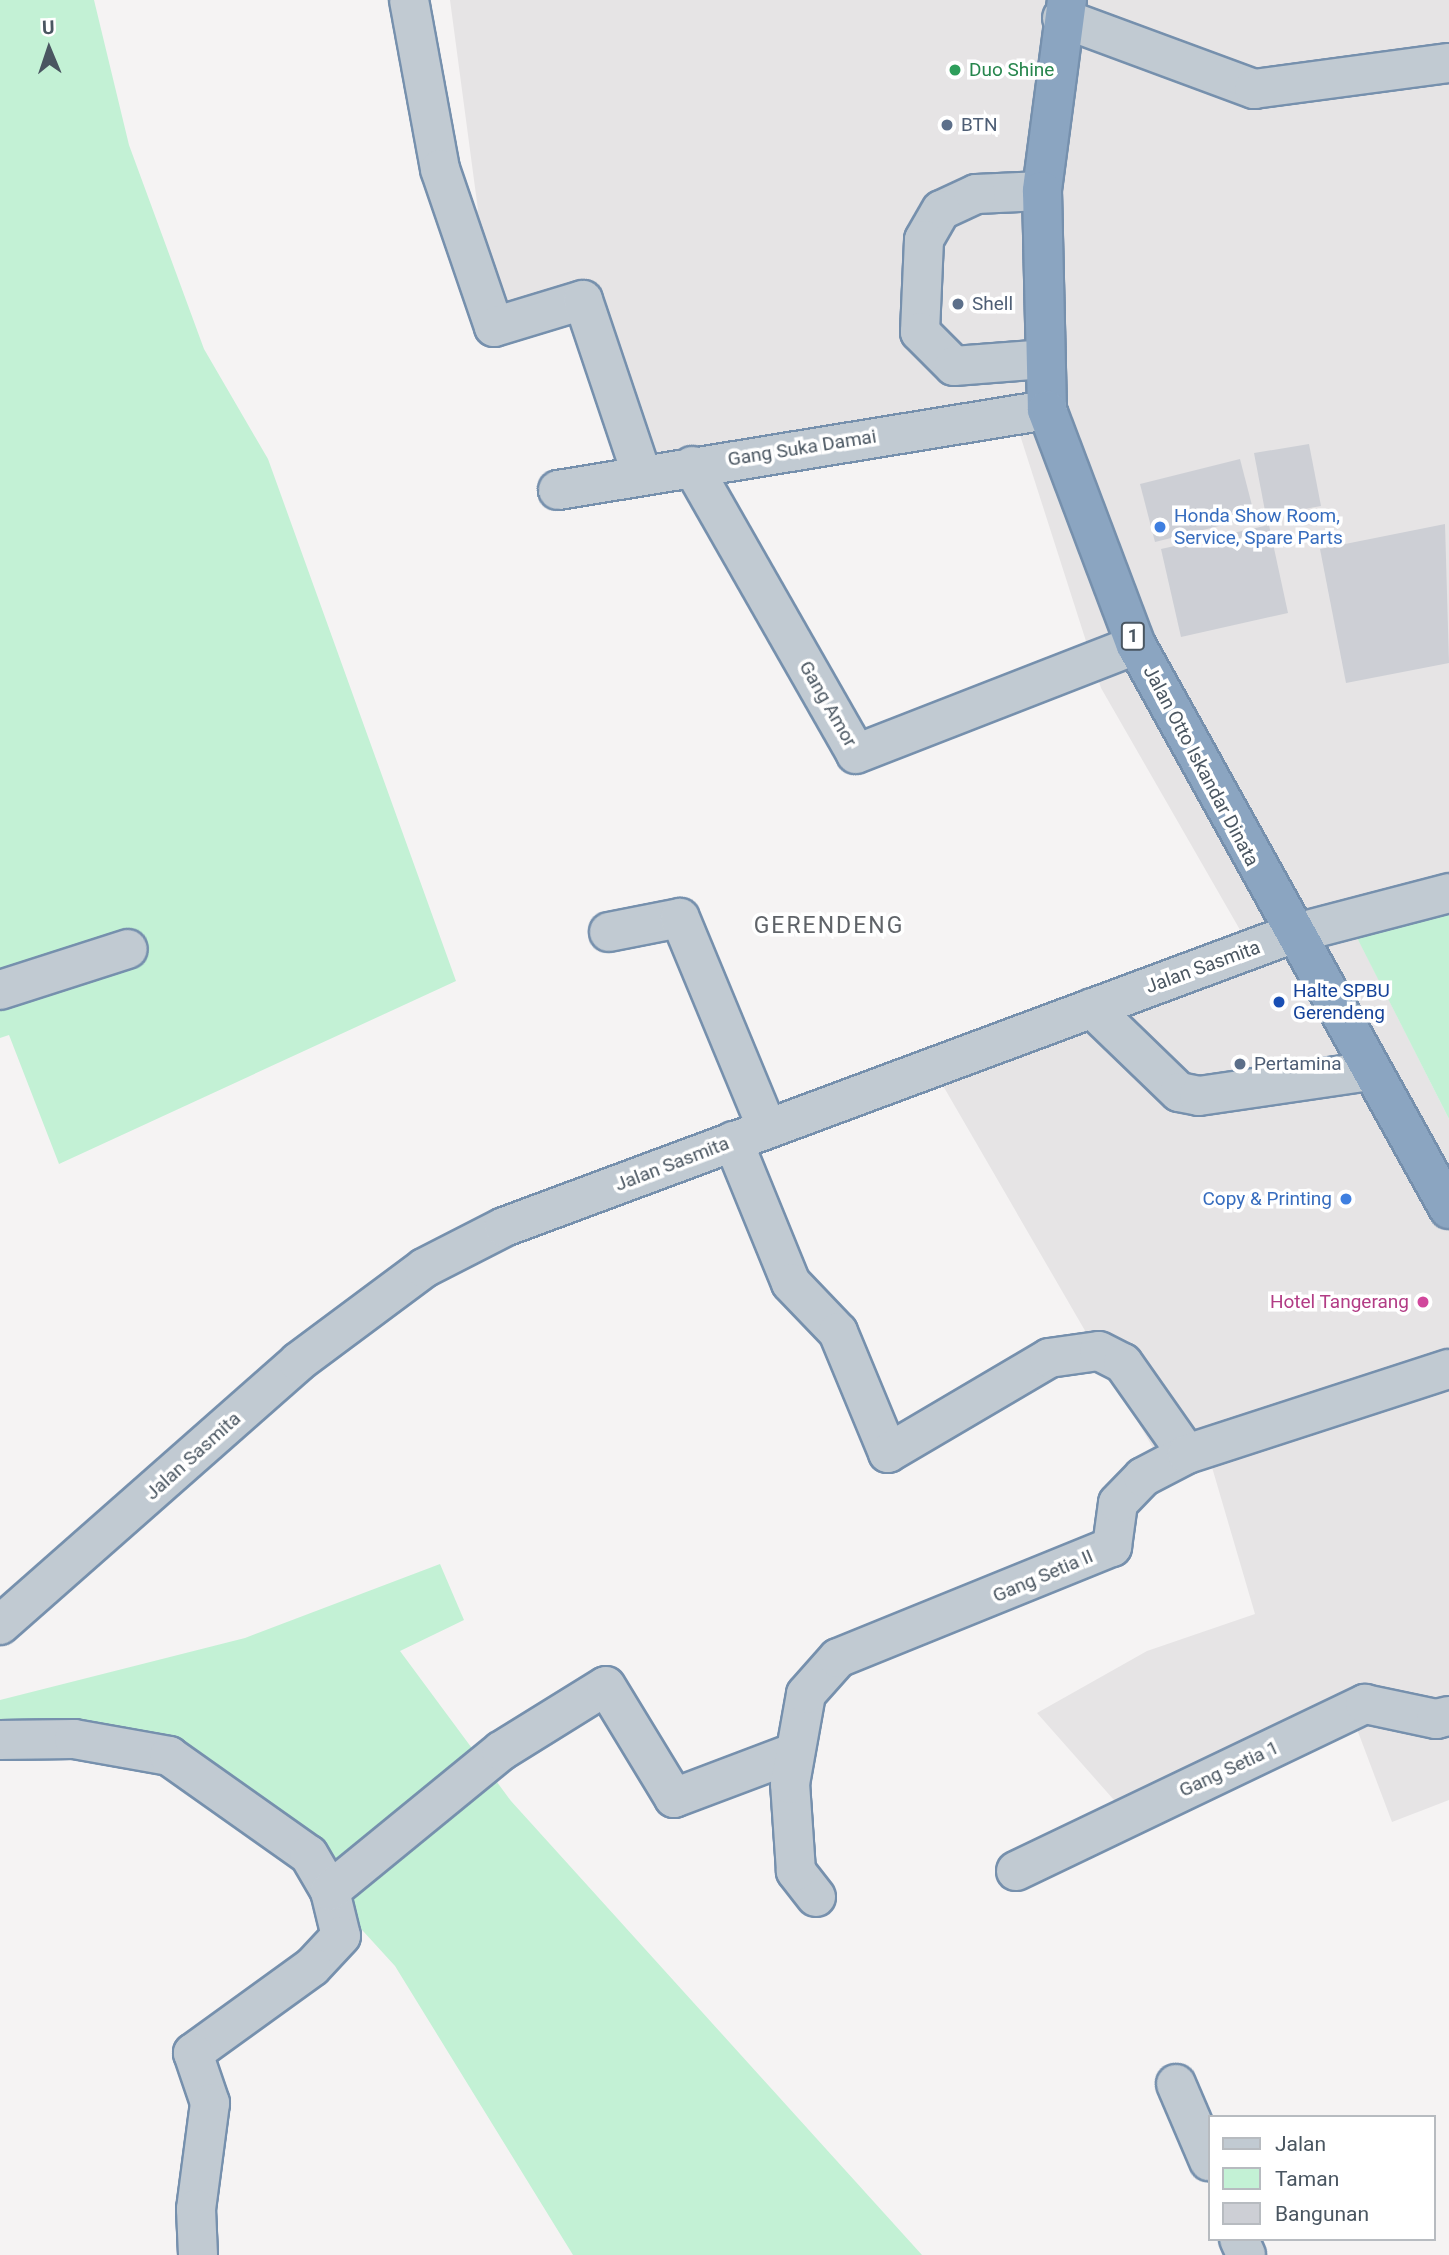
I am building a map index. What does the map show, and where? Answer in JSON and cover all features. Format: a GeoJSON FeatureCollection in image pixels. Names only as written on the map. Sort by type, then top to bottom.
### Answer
{"type":"FeatureCollection","features":[{"type":"Feature","properties":{"kind":"highway","name":"Jalan Otto Iskandar Dinata"},"geometry":{"type":"LineString","coordinates":[[1064,9],[1042,191],[1047,410],[1136,645],[1292,934],[1449,1209]]}},
{"type":"Feature","properties":{"kind":"street"},"geometry":{"type":"LineString","coordinates":[[409,0],[440,169],[494,327],[583,300],[642,475]]}},
{"type":"Feature","properties":{"kind":"street"},"geometry":{"type":"LineString","coordinates":[[1064,9],[1254,89],[1449,63]]}},
{"type":"Feature","properties":{"kind":"street"},"geometry":{"type":"LineString","coordinates":[[1042,191],[976,194],[942,210],[924,240],[920,332],[954,366],[1044,359]]}},
{"type":"Feature","properties":{"kind":"street","name":"Gang Suka Damai"},"geometry":{"type":"LineString","coordinates":[[558,490],[1047,410]]}},
{"type":"Feature","properties":{"kind":"street","name":"Gang Amor"},"geometry":{"type":"LineString","coordinates":[[692,466],[856,754],[1136,645]]}},
{"type":"Feature","properties":{"kind":"street","name":"Jalan Sasmita"},"geometry":{"type":"LineString","coordinates":[[0,1625],[298,1362],[424,1268],[505,1227],[1292,934],[1449,893]]}},
{"type":"Feature","properties":{"kind":"street"},"geometry":{"type":"LineString","coordinates":[[608,932],[680,918],[750,1135],[791,1283],[838,1332],[888,1453],[1049,1358],[1099,1351],[1123,1363],[1187,1454]]}},
{"type":"Feature","properties":{"kind":"street"},"geometry":{"type":"LineString","coordinates":[[0,990],[128,949]]}},
{"type":"Feature","properties":{"kind":"street"},"geometry":{"type":"LineString","coordinates":[[1092,1008],[1179,1092],[1199,1096],[1370,1071]]}},
{"type":"Feature","properties":{"kind":"street","name":"Gang Setia II"},"geometry":{"type":"LineString","coordinates":[[816,1897],[796,1871],[793,1753],[806,1694],[838,1658],[1112,1547],[1118,1503],[1143,1477],[1187,1454],[1449,1368]]}},
{"type":"Feature","properties":{"kind":"street"},"geometry":{"type":"LineString","coordinates":[[330,1891],[501,1751],[606,1686],[674,1798],[793,1753]]}},
{"type":"Feature","properties":{"kind":"street","name":"Gang Setia 1"},"geometry":{"type":"LineString","coordinates":[[1016,1871],[1365,1704],[1436,1719],[1449,1716]]}},
{"type":"Feature","properties":{"kind":"street"},"geometry":{"type":"LineString","coordinates":[[0,1740],[74,1738],[169,1756],[309,1855],[330,1891],[341,1936],[312,1967],[193,2053],[210,2103],[196,2209],[198,2255]]}},
{"type":"Feature","properties":{"kind":"street"},"geometry":{"type":"LineString","coordinates":[[1176,2084],[1208,2159]]}},
{"type":"Feature","properties":{"kind":"shaded area"},"geometry":{"type":"Polygon","coordinates":[[[450,0],[1449,0],[1449,901],[1349,921],[1449,1119],[1449,1800],[1392,1822],[1349,1708],[1129,1817],[1037,1713],[1147,1651],[1255,1614],[1209,1457],[1171,1479],[942,1084],[1251,949],[1101,688],[1012,410],[646,471],[599,294],[499,320],[452,223],[478,210],[450,0]]]}},
{"type":"Feature","properties":{"kind":"green space"},"geometry":{"type":"Polygon","coordinates":[[[0,0],[94,0],[129,145],[204,349],[268,459],[456,981],[59,1164],[9,1035],[0,1038],[0,0]]]}},
{"type":"Feature","properties":{"kind":"green space"},"geometry":{"type":"Polygon","coordinates":[[[1449,901],[1449,1119],[1348,920],[1449,901]]]}},
{"type":"Feature","properties":{"kind":"green space"},"geometry":{"type":"Polygon","coordinates":[[[440,1564],[464,1620],[400,1651],[511,1801],[922,2255],[573,2255],[395,1966],[278,1838],[173,1767],[0,1745],[0,1700],[245,1638],[440,1564]]]}},
{"type":"Feature","properties":{"kind":"building"},"geometry":{"type":"Polygon","coordinates":[[[1309,444],[1321,506],[1266,516],[1254,453],[1309,444]]]}},
{"type":"Feature","properties":{"kind":"building"},"geometry":{"type":"Polygon","coordinates":[[[1240,459],[1255,517],[1155,542],[1140,484],[1240,459]]]}},
{"type":"Feature","properties":{"kind":"building"},"geometry":{"type":"Polygon","coordinates":[[[1445,524],[1449,663],[1346,683],[1320,549],[1445,524]]]}},
{"type":"Feature","properties":{"kind":"building"},"geometry":{"type":"Polygon","coordinates":[[[1269,525],[1288,613],[1181,637],[1161,549],[1269,525]]]}},
{"type":"Feature","properties":{"kind":"place","name":"Duo Shine"},"geometry":{"type":"Point","coordinates":[955,70]}},
{"type":"Feature","properties":{"kind":"place","name":"BTN"},"geometry":{"type":"Point","coordinates":[947,125]}},
{"type":"Feature","properties":{"kind":"place","name":"Shell"},"geometry":{"type":"Point","coordinates":[958,304]}},
{"type":"Feature","properties":{"kind":"place","name":"Honda Show Room, Service, Spare Parts"},"geometry":{"type":"Point","coordinates":[1160,527]}},
{"type":"Feature","properties":{"kind":"place","name":"Halte SPBU Gerendeng"},"geometry":{"type":"Point","coordinates":[1279,1002]}},
{"type":"Feature","properties":{"kind":"place","name":"Pertamina"},"geometry":{"type":"Point","coordinates":[1240,1064]}},
{"type":"Feature","properties":{"kind":"place","name":"Copy & Printing"},"geometry":{"type":"Point","coordinates":[1346,1199]}},
{"type":"Feature","properties":{"kind":"place","name":"Hotel Tangerang"},"geometry":{"type":"Point","coordinates":[1423,1302]}},
{"type":"Feature","properties":{"kind":"district","name":"GERENDENG"},"geometry":{"type":"Point","coordinates":[829,926]}}]}
